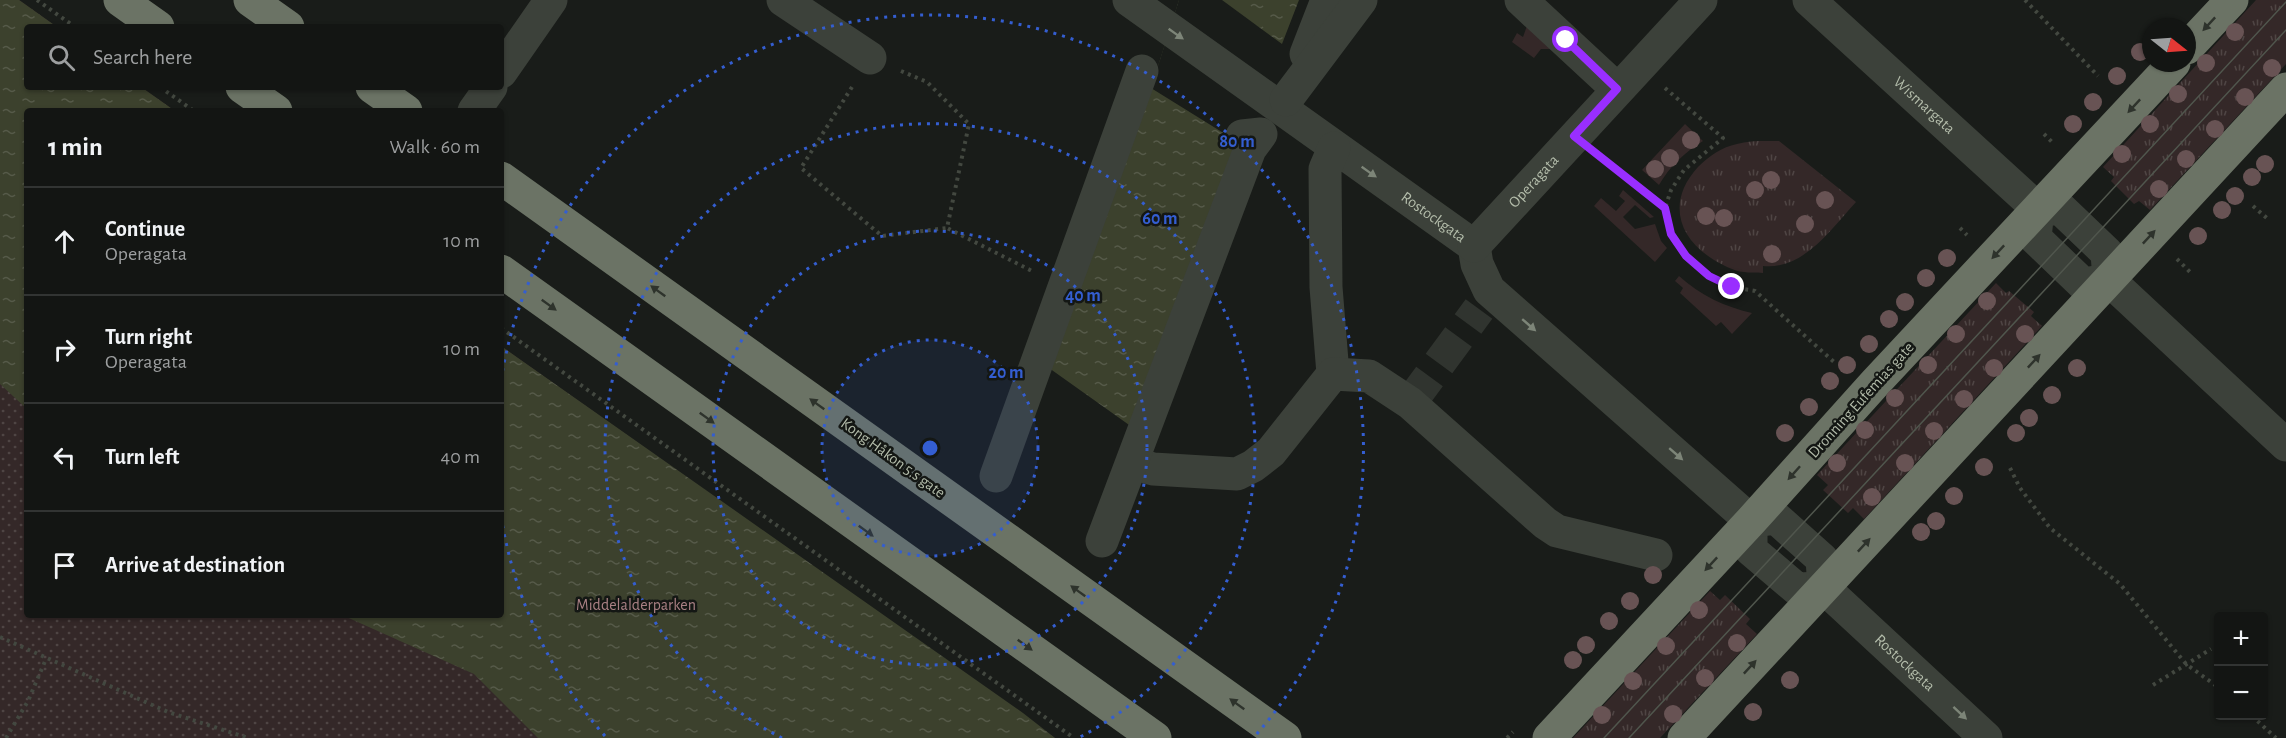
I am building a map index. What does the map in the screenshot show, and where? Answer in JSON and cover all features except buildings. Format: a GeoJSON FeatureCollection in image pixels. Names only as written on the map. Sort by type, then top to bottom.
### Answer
{"type":"FeatureCollection","features":[{"type":"Feature","properties":{"kind":"highway"},"geometry":{"type":"LineString","coordinates":[[120,0],[154,24]]}},
{"type":"Feature","properties":{"kind":"highway"},"geometry":{"type":"LineString","coordinates":[[250,0],[284,24]]}},
{"type":"Feature","properties":{"kind":"highway"},"geometry":{"type":"LineString","coordinates":[[2196,38],[2232,0]]}},
{"type":"Feature","properties":{"kind":"highway","name":"Dronning Eufemias gate"},"geometry":{"type":"LineString","coordinates":[[1549,738],[1875,383],[2166,72]]}},
{"type":"Feature","properties":{"kind":"highway"},"geometry":{"type":"LineString","coordinates":[[1684,738],[2286,89]]}},
{"type":"Feature","properties":{"kind":"highway"},"geometry":{"type":"LineString","coordinates":[[246,90],[272,108]]}},
{"type":"Feature","properties":{"kind":"highway"},"geometry":{"type":"LineString","coordinates":[[376,90],[402,108]]}},
{"type":"Feature","properties":{"kind":"highway","name":"Kong Håkon 5.s gate"},"geometry":{"type":"LineString","coordinates":[[504,180],[1285,738]]}},
{"type":"Feature","properties":{"kind":"highway"},"geometry":{"type":"LineString","coordinates":[[504,273],[1155,738]]}},
{"type":"Feature","properties":{"kind":"street"},"geometry":{"type":"LineString","coordinates":[[504,68],[551,0]]}},
{"type":"Feature","properties":{"kind":"street"},"geometry":{"type":"LineString","coordinates":[[783,0],[870,58]]}},
{"type":"Feature","properties":{"kind":"street","name":"Rostockgata"},"geometry":{"type":"LineString","coordinates":[[1129,0],[1474,246],[1477,264],[1489,290],[1488,303],[1750,521]]}},
{"type":"Feature","properties":{"kind":"street"},"geometry":{"type":"LineString","coordinates":[[1327,0],[1291,85],[1360,0]]}},
{"type":"Feature","properties":{"kind":"street"},"geometry":{"type":"LineString","coordinates":[[1521,0],[1617,89]]}},
{"type":"Feature","properties":{"kind":"street","name":"Operagata"},"geometry":{"type":"LineString","coordinates":[[1474,246],[1701,0]]}},
{"type":"Feature","properties":{"kind":"street","name":"Wismargata"},"geometry":{"type":"LineString","coordinates":[[1809,0],[2038,209]]}},
{"type":"Feature","properties":{"kind":"street"},"geometry":{"type":"LineString","coordinates":[[996,476],[1142,72]]}},
{"type":"Feature","properties":{"kind":"street"},"geometry":{"type":"LineString","coordinates":[[476,108],[489,90]]}},
{"type":"Feature","properties":{"kind":"street"},"geometry":{"type":"LineString","coordinates":[[1102,541],[1250,149],[1261,134],[1242,136]]}},
{"type":"Feature","properties":{"kind":"street"},"geometry":{"type":"LineString","coordinates":[[1133,463],[1153,469],[1236,474],[1253,466],[1270,452],[1333,374],[1326,287],[1325,169],[1334,148]]}},
{"type":"Feature","properties":{"kind":"street"},"geometry":{"type":"LineString","coordinates":[[2038,209],[2061,209],[2107,253],[2109,280],[2286,445]]}},
{"type":"Feature","properties":{"kind":"street"},"geometry":{"type":"LineString","coordinates":[[1333,374],[1370,376],[1410,402],[1545,524],[1557,531],[1656,555]]}},
{"type":"Feature","properties":{"kind":"street"},"geometry":{"type":"LineString","coordinates":[[1750,521],[1751,550],[1797,589],[1824,588]]}},
{"type":"Feature","properties":{"kind":"street","name":"Rostockgata"},"geometry":{"type":"LineString","coordinates":[[1824,588],[1986,738]]}},
{"type":"Feature","properties":{"kind":"path"},"geometry":{"type":"LineString","coordinates":[[36,0],[71,24]]}},
{"type":"Feature","properties":{"kind":"path"},"geometry":{"type":"LineString","coordinates":[[2025,0],[2098,76]]}},
{"type":"Feature","properties":{"kind":"path"},"geometry":{"type":"LineString","coordinates":[[947,228],[969,124],[927,82],[870,58],[801,168],[882,236],[947,228],[1064,288]]}},
{"type":"Feature","properties":{"kind":"path"},"geometry":{"type":"LineString","coordinates":[[1640,65],[1723,138],[1684,170],[1671,190],[1665,208],[1671,234],[1686,256],[1709,276],[1732,287],[1755,291],[1834,362]]}},
{"type":"Feature","properties":{"kind":"path"},"geometry":{"type":"LineString","coordinates":[[164,90],[190,108]]}},
{"type":"Feature","properties":{"kind":"path"},"geometry":{"type":"LineString","coordinates":[[1574,136],[1665,208]]}},
{"type":"Feature","properties":{"kind":"path"},"geometry":{"type":"LineString","coordinates":[[2253,206],[2269,220]]}},
{"type":"Feature","properties":{"kind":"path"},"geometry":{"type":"LineString","coordinates":[[2171,254],[2191,273]]}},
{"type":"Feature","properties":{"kind":"path"},"geometry":{"type":"LineString","coordinates":[[504,330],[1074,738]]}},
{"type":"Feature","properties":{"kind":"path"},"geometry":{"type":"LineString","coordinates":[[2010,468],[2020,488],[2050,528],[2120,584],[2186,664],[2214,684]]}},
{"type":"Feature","properties":{"kind":"path"},"geometry":{"type":"LineString","coordinates":[[0,637],[168,712],[248,738]]}},
{"type":"Feature","properties":{"kind":"path"},"geometry":{"type":"LineString","coordinates":[[2153,685],[2211,649]]}},
{"type":"Feature","properties":{"kind":"path"},"geometry":{"type":"LineString","coordinates":[[6,738],[28,701],[45,659]]}},
{"type":"Feature","properties":{"kind":"path"},"geometry":{"type":"LineString","coordinates":[[2256,720],[2276,738]]}},
{"type":"Feature","properties":{"kind":"green space","name":"Middelalderparken"},"geometry":{"type":"Polygon","coordinates":[[[0,0],[19,0],[53,24],[24,24],[24,90],[145,90],[171,108],[24,108],[24,618],[504,618],[504,348],[1055,738],[0,738],[0,0]]]}},
{"type":"Feature","properties":{"kind":"green space"},"geometry":{"type":"Polygon","coordinates":[[[2256,0],[2286,0],[2286,64],[2150,210],[2139,201],[2134,204],[2111,181],[2114,177],[2103,167],[2190,72],[2196,72],[2196,65],[2256,0]]]}},
{"type":"Feature","properties":{"kind":"green space"},"geometry":{"type":"Polygon","coordinates":[[[1530,17],[1550,49],[1541,49],[1534,58],[1512,42],[1517,33],[1523,37],[1530,17]]]}},
{"type":"Feature","properties":{"kind":"green space"},"geometry":{"type":"Polygon","coordinates":[[[1685,124],[1703,141],[1678,160],[1659,185],[1642,170],[1685,124]]]}},
{"type":"Feature","properties":{"kind":"green space"},"geometry":{"type":"Polygon","coordinates":[[[1779,141],[1856,202],[1816,246],[1804,255],[1778,266],[1763,266],[1763,273],[1732,269],[1701,251],[1692,241],[1681,218],[1682,193],[1698,167],[1721,150],[1731,145],[1748,142],[1779,141]]]}},
{"type":"Feature","properties":{"kind":"green space"},"geometry":{"type":"Polygon","coordinates":[[[1623,190],[1654,217],[1650,218],[1635,205],[1623,217],[1635,229],[1655,224],[1661,241],[1667,248],[1655,262],[1594,206],[1601,198],[1616,211],[1625,201],[1619,196],[1623,190]]]}},
{"type":"Feature","properties":{"kind":"green space"},"geometry":{"type":"Polygon","coordinates":[[[1679,276],[1695,289],[1713,299],[1752,313],[1732,334],[1721,322],[1716,326],[1680,293],[1683,288],[1675,281],[1679,276]]]}},
{"type":"Feature","properties":{"kind":"green space"},"geometry":{"type":"Polygon","coordinates":[[[1996,283],[2006,293],[2009,291],[2034,312],[2031,316],[2042,326],[1864,519],[1853,508],[1848,513],[1823,490],[1828,485],[1817,475],[1996,283]]]}},
{"type":"Feature","properties":{"kind":"green space"},"geometry":{"type":"Polygon","coordinates":[[[1710,591],[1720,600],[1725,595],[1750,619],[1746,624],[1757,634],[1660,738],[1573,738],[1710,591]]]}},
{"type":"Feature","properties":{"kind":"water"},"geometry":{"type":"Polygon","coordinates":[[[0,0],[19,0],[53,24],[24,24],[24,90],[145,90],[171,108],[24,108],[24,406],[0,384],[0,0]]]}},
{"type":"Feature","properties":{"kind":"water"},"geometry":{"type":"Polygon","coordinates":[[[1179,0],[1318,0],[1238,142],[1132,427],[1049,368],[1151,88],[1179,0]]]}},
{"type":"Feature","properties":{"kind":"water"},"geometry":{"type":"Polygon","coordinates":[[[504,348],[1023,713],[1055,738],[538,738],[474,674],[349,618],[504,618],[504,348]]]}},
{"type":"Feature","properties":{"kind":"pier"},"geometry":{"type":"Polygon","coordinates":[[[1179,0],[1222,0],[1282,44],[1299,0],[1318,0],[1298,57],[1238,142],[1151,88],[1179,0]]]}},
{"type":"Feature","properties":{"kind":"tunnel"},"geometry":{"type":"LineString","coordinates":[[1410,403],[1479,309]]}},
{"type":"Feature","properties":{"kind":"tram line"},"geometry":{"type":"LineString","coordinates":[[1604,738],[2286,2]]}},
{"type":"Feature","properties":{"kind":"tram line"},"geometry":{"type":"LineString","coordinates":[[1629,738],[2286,30]]}},
{"type":"Feature","properties":{"kind":"route"},"geometry":{"type":"LineString","coordinates":[[1566,40],[1617,89],[1574,136],[1665,208],[1671,234],[1686,256],[1709,276],[1732,287]]}}]}
